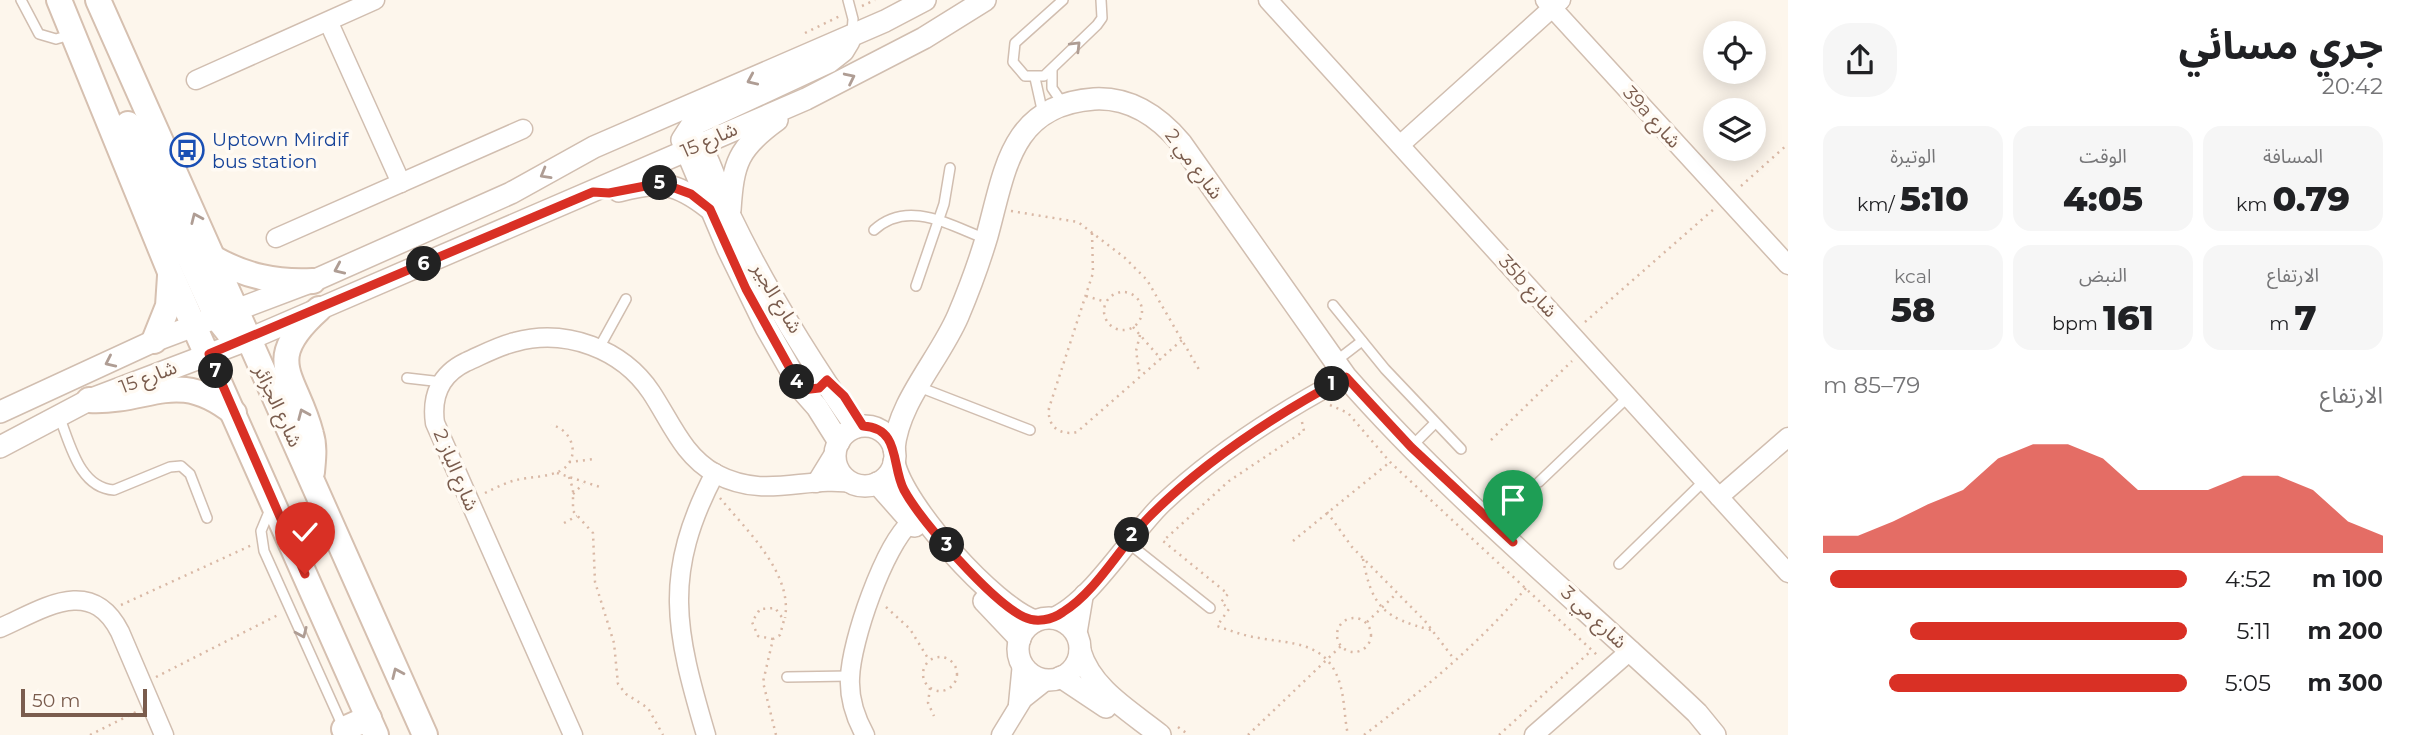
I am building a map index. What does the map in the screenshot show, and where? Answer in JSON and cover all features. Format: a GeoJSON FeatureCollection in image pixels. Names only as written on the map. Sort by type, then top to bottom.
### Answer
{"type":"FeatureCollection","features":[{"type":"Feature","properties":{"kind":"main road","name":"شارع الجزائر"},"geometry":{"type":"LineString","coordinates":[[59,0],[170,272],[216,318],[247,340],[425,735]]}},
{"type":"Feature","properties":{"kind":"main road","name":"شارع الجزائر"},"geometry":{"type":"LineString","coordinates":[[98,0],[213,258],[216,318],[209,354],[373,727]]}},
{"type":"Feature","properties":{"kind":"main road"},"geometry":{"type":"LineString","coordinates":[[75,34],[92,51],[104,72],[216,318]]}},
{"type":"Feature","properties":{"kind":"main road"},"geometry":{"type":"LineString","coordinates":[[213,258],[253,276],[282,282],[313,281]]}},
{"type":"Feature","properties":{"kind":"main road"},"geometry":{"type":"LineString","coordinates":[[154,341],[168,306],[170,272]]}},
{"type":"Feature","properties":{"kind":"main road"},"geometry":{"type":"LineString","coordinates":[[312,480],[312,437],[289,379],[286,363],[293,336],[319,309]]}},
{"type":"Feature","properties":{"kind":"main road"},"geometry":{"type":"LineString","coordinates":[[89,400],[112,400],[179,388],[202,392],[234,413]]}},
{"type":"Feature","properties":{"kind":"main road"},"geometry":{"type":"LineString","coordinates":[[345,732],[373,727]]}},
{"type":"Feature","properties":{"kind":"street"},"geometry":{"type":"LineString","coordinates":[[196,80],[329,23],[375,0]]}},
{"type":"Feature","properties":{"kind":"street","name":"شارع 15"},"geometry":{"type":"LineString","coordinates":[[0,412],[154,341],[313,281],[511,193],[594,147],[851,36],[925,0]]}},
{"type":"Feature","properties":{"kind":"street","name":"شارع 15"},"geometry":{"type":"LineString","coordinates":[[0,447],[89,400],[247,340],[593,192],[690,142],[806,99],[912,45],[985,0]]}},
{"type":"Feature","properties":{"kind":"street","name":"35b شارع"},"geometry":{"type":"LineString","coordinates":[[1268,0],[1788,573]]}},
{"type":"Feature","properties":{"kind":"street"},"geometry":{"type":"LineString","coordinates":[[1400,145],[1553,3]]}},
{"type":"Feature","properties":{"kind":"street","name":"39a شارع"},"geometry":{"type":"LineString","coordinates":[[1553,3],[1788,265]]}},
{"type":"Feature","properties":{"kind":"street"},"geometry":{"type":"LineString","coordinates":[[329,23],[401,183]]}},
{"type":"Feature","properties":{"kind":"street"},"geometry":{"type":"LineString","coordinates":[[657,121],[690,142],[829,62],[843,51],[851,36]]}},
{"type":"Feature","properties":{"kind":"street"},"geometry":{"type":"LineString","coordinates":[[593,192],[609,193],[661,183],[691,194],[720,212],[743,150],[758,134],[806,99]]}},
{"type":"Feature","properties":{"kind":"street","name":"شارع مي 2"},"geometry":{"type":"LineString","coordinates":[[894,456],[903,411],[956,319],[986,240],[1003,170],[1014,145],[1043,116],[1064,105],[1082,100],[1120,102],[1155,117],[1170,129],[1341,369]]}},
{"type":"Feature","properties":{"kind":"street"},"geometry":{"type":"LineString","coordinates":[[276,238],[523,129]]}},
{"type":"Feature","properties":{"kind":"street","name":"شارع الجير"},"geometry":{"type":"LineString","coordinates":[[690,142],[720,212],[746,289],[802,390],[820,411],[837,448]]}},
{"type":"Feature","properties":{"kind":"street","name":"شارع الجير"},"geometry":{"type":"LineString","coordinates":[[720,212],[827,380],[844,396],[863,427]]}},
{"type":"Feature","properties":{"kind":"street"},"geometry":{"type":"LineString","coordinates":[[442,382],[457,367],[516,341],[552,338],[599,348],[638,375],[677,437],[712,479]]}},
{"type":"Feature","properties":{"kind":"street"},"geometry":{"type":"LineString","coordinates":[[1020,639],[1043,620],[1070,608],[1127,542],[1174,494],[1236,444],[1299,403],[1341,369]]}},
{"type":"Feature","properties":{"kind":"street","name":"شارع مي 3"},"geometry":{"type":"LineString","coordinates":[[1341,369],[1411,447],[1631,650],[1534,735]]}},
{"type":"Feature","properties":{"kind":"street"},"geometry":{"type":"LineString","coordinates":[[802,390],[819,388],[827,380]]}},
{"type":"Feature","properties":{"kind":"street","name":"شارع الباز 2"},"geometry":{"type":"LineString","coordinates":[[442,382],[434,401],[435,422],[573,735]]}},
{"type":"Feature","properties":{"kind":"street"},"geometry":{"type":"LineString","coordinates":[[816,483],[846,433],[903,411]]}},
{"type":"Feature","properties":{"kind":"street"},"geometry":{"type":"LineString","coordinates":[[863,427],[883,432],[908,497],[941,538],[1010,608],[1043,620],[1066,623],[1078,643],[1087,671],[1101,687],[1160,735]]}},
{"type":"Feature","properties":{"kind":"street"},"geometry":{"type":"LineString","coordinates":[[1719,497],[1788,437]]}},
{"type":"Feature","properties":{"kind":"street"},"geometry":{"type":"LineString","coordinates":[[837,448],[840,472],[867,484],[911,523],[1020,639],[1022,663],[1017,708]]}},
{"type":"Feature","properties":{"kind":"street"},"geometry":{"type":"LineString","coordinates":[[712,479],[775,488],[816,483],[867,484],[888,475],[894,456]]}},
{"type":"Feature","properties":{"kind":"street"},"geometry":{"type":"LineString","coordinates":[[706,735],[683,649],[677,602],[685,544],[712,479]]}},
{"type":"Feature","properties":{"kind":"street"},"geometry":{"type":"LineString","coordinates":[[865,735],[854,710],[850,676],[857,643],[889,549],[911,523]]}},
{"type":"Feature","properties":{"kind":"street"},"geometry":{"type":"LineString","coordinates":[[1000,735],[1030,692],[1072,669],[1085,593]]}},
{"type":"Feature","properties":{"kind":"street"},"geometry":{"type":"LineString","coordinates":[[0,628],[72,599],[87,601],[106,612],[120,632],[164,735]]}},
{"type":"Feature","properties":{"kind":"street"},"geometry":{"type":"LineString","coordinates":[[1631,650],[1697,713],[1715,735]]}},
{"type":"Feature","properties":{"kind":"street"},"geometry":{"type":"LineString","coordinates":[[1022,663],[1032,675],[1054,678],[1086,692],[1140,735]]}},
{"type":"Feature","properties":{"kind":"lane"},"geometry":{"type":"LineString","coordinates":[[21,0],[39,34],[56,39],[75,34]]}},
{"type":"Feature","properties":{"kind":"lane"},"geometry":{"type":"LineString","coordinates":[[848,0],[853,19],[851,36]]}},
{"type":"Feature","properties":{"kind":"lane"},"geometry":{"type":"LineString","coordinates":[[1063,0],[1022,36],[1012,52],[1018,71],[1035,78],[1052,70],[1102,18],[1101,0]]}},
{"type":"Feature","properties":{"kind":"lane"},"geometry":{"type":"LineString","coordinates":[[1052,70],[1052,88],[1064,105]]}},
{"type":"Feature","properties":{"kind":"lane"},"geometry":{"type":"LineString","coordinates":[[1035,78],[1043,116]]}},
{"type":"Feature","properties":{"kind":"lane"},"geometry":{"type":"LineString","coordinates":[[916,286],[938,221],[950,168]]}},
{"type":"Feature","properties":{"kind":"lane"},"geometry":{"type":"LineString","coordinates":[[874,230],[895,216],[908,213],[938,221],[986,240]]}},
{"type":"Feature","properties":{"kind":"lane"},"geometry":{"type":"LineString","coordinates":[[599,348],[626,299]]}},
{"type":"Feature","properties":{"kind":"lane"},"geometry":{"type":"LineString","coordinates":[[1333,305],[1362,341],[1461,449]]}},
{"type":"Feature","properties":{"kind":"lane"},"geometry":{"type":"LineString","coordinates":[[1341,369],[1362,341]]}},
{"type":"Feature","properties":{"kind":"lane"},"geometry":{"type":"LineString","coordinates":[[407,378],[442,382]]}},
{"type":"Feature","properties":{"kind":"lane"},"geometry":{"type":"LineString","coordinates":[[919,387],[1030,430]]}},
{"type":"Feature","properties":{"kind":"lane"},"geometry":{"type":"LineString","coordinates":[[1539,482],[1628,397]]}},
{"type":"Feature","properties":{"kind":"lane"},"geometry":{"type":"LineString","coordinates":[[59,416],[82,470],[91,483],[114,490],[170,467],[181,466],[190,474],[208,517]]}},
{"type":"Feature","properties":{"kind":"lane"},"geometry":{"type":"LineString","coordinates":[[1411,447],[1435,423]]}},
{"type":"Feature","properties":{"kind":"lane"},"geometry":{"type":"LineString","coordinates":[[1619,564],[1704,481]]}},
{"type":"Feature","properties":{"kind":"lane"},"geometry":{"type":"LineString","coordinates":[[273,502],[264,521],[261,541],[345,732]]}},
{"type":"Feature","properties":{"kind":"lane"},"geometry":{"type":"LineString","coordinates":[[1127,542],[1210,608]]}},
{"type":"Feature","properties":{"kind":"lane"},"geometry":{"type":"LineString","coordinates":[[788,677],[850,676]]}},
{"type":"Feature","properties":{"kind":"path"},"geometry":{"type":"LineString","coordinates":[[1571,334],[1788,144]]}},
{"type":"Feature","properties":{"kind":"path"},"geometry":{"type":"LineString","coordinates":[[995,204],[1027,214],[1070,218],[1125,258],[1147,280],[1201,373]]}},
{"type":"Feature","properties":{"kind":"path"},"geometry":{"type":"LineString","coordinates":[[1092,233],[1094,266],[1049,408],[1050,423],[1062,433],[1077,432],[1182,340]]}},
{"type":"Feature","properties":{"kind":"path"},"geometry":{"type":"LineString","coordinates":[[1120,293],[1136,298],[1142,313],[1133,327],[1121,330],[1110,325],[1104,314],[1106,302],[1120,293]]}},
{"type":"Feature","properties":{"kind":"path"},"geometry":{"type":"LineString","coordinates":[[1085,295],[1106,302]]}},
{"type":"Feature","properties":{"kind":"path"},"geometry":{"type":"LineString","coordinates":[[1133,327],[1161,359]]}},
{"type":"Feature","properties":{"kind":"path"},"geometry":{"type":"LineString","coordinates":[[1140,335],[1136,351],[1140,377]]}},
{"type":"Feature","properties":{"kind":"path"},"geometry":{"type":"LineString","coordinates":[[1491,440],[1585,349]]}},
{"type":"Feature","properties":{"kind":"path"},"geometry":{"type":"LineString","coordinates":[[1321,406],[1330,405],[1348,414],[1390,462],[1611,668]]}},
{"type":"Feature","properties":{"kind":"path"},"geometry":{"type":"LineString","coordinates":[[1306,416],[1301,424],[1304,431],[1229,481],[1163,541],[1228,594],[1221,602],[1229,610],[1217,626],[1258,638],[1301,643],[1326,660],[1335,671],[1342,689],[1348,735]]}},
{"type":"Feature","properties":{"kind":"path"},"geometry":{"type":"LineString","coordinates":[[551,425],[563,429],[571,439],[572,452],[569,462],[556,473]]}},
{"type":"Feature","properties":{"kind":"path"},"geometry":{"type":"LineString","coordinates":[[569,462],[595,460]]}},
{"type":"Feature","properties":{"kind":"path"},"geometry":{"type":"LineString","coordinates":[[1293,541],[1390,462]]}},
{"type":"Feature","properties":{"kind":"path"},"geometry":{"type":"LineString","coordinates":[[469,499],[514,481],[556,473],[600,487]]}},
{"type":"Feature","properties":{"kind":"path"},"geometry":{"type":"LineString","coordinates":[[569,477],[571,506],[577,516],[587,522],[593,533],[595,582],[614,643],[618,684],[626,694],[648,708],[663,735]]}},
{"type":"Feature","properties":{"kind":"path"},"geometry":{"type":"LineString","coordinates":[[712,479],[775,570],[784,594],[784,620],[780,635],[773,639],[758,636],[751,622],[760,609],[775,608],[784,620]]}},
{"type":"Feature","properties":{"kind":"path"},"geometry":{"type":"LineString","coordinates":[[572,495],[583,484]]}},
{"type":"Feature","properties":{"kind":"path"},"geometry":{"type":"LineString","coordinates":[[1327,512],[1363,559],[1431,630],[1454,659]]}},
{"type":"Feature","properties":{"kind":"path"},"geometry":{"type":"LineString","coordinates":[[564,523],[577,516]]}},
{"type":"Feature","properties":{"kind":"path"},"geometry":{"type":"LineString","coordinates":[[106,612],[261,541]]}},
{"type":"Feature","properties":{"kind":"path"},"geometry":{"type":"LineString","coordinates":[[1363,559],[1367,583],[1381,608],[1398,621],[1431,630]]}},
{"type":"Feature","properties":{"kind":"path"},"geometry":{"type":"LineString","coordinates":[[1364,735],[1431,684],[1454,659],[1490,630],[1526,588]]}},
{"type":"Feature","properties":{"kind":"path"},"geometry":{"type":"LineString","coordinates":[[1367,622],[1397,593]]}},
{"type":"Feature","properties":{"kind":"path"},"geometry":{"type":"LineString","coordinates":[[872,596],[904,622],[929,660]]}},
{"type":"Feature","properties":{"kind":"path"},"geometry":{"type":"LineString","coordinates":[[142,684],[291,609]]}},
{"type":"Feature","properties":{"kind":"path"},"geometry":{"type":"LineString","coordinates":[[1355,617],[1367,622],[1372,635],[1366,648],[1353,652],[1341,646],[1337,634],[1343,622],[1355,617]]}},
{"type":"Feature","properties":{"kind":"path"},"geometry":{"type":"LineString","coordinates":[[773,639],[763,682],[776,735]]}},
{"type":"Feature","properties":{"kind":"path"},"geometry":{"type":"LineString","coordinates":[[1248,735],[1341,646]]}},
{"type":"Feature","properties":{"kind":"path"},"geometry":{"type":"LineString","coordinates":[[1499,735],[1592,650]]}},
{"type":"Feature","properties":{"kind":"path"},"geometry":{"type":"LineString","coordinates":[[929,660],[948,659],[957,674],[948,690],[930,688]]}},
{"type":"Feature","properties":{"kind":"path"},"geometry":{"type":"LineString","coordinates":[[929,660],[922,674],[930,688],[928,703],[934,716]]}},
{"type":"Feature","properties":{"kind":"path"},"geometry":{"type":"LineString","coordinates":[[90,735],[151,704]]}},
{"type":"Feature","properties":{"kind":"place","name":"Uptown Mirdif bus station"},"geometry":{"type":"Point","coordinates":[187,150]}},
{"type":"Feature","properties":{"kind":"route"},"geometry":{"type":"LineString","coordinates":[[305,574],[209,354],[593,192],[609,193],[661,183],[691,194],[710,209],[746,289],[802,390],[819,388],[827,380],[844,396],[863,426],[877,428],[888,436],[894,449],[898,477],[912,503],[961,560],[1010,608],[1026,618],[1035,621],[1051,618],[1070,608],[1147,519],[1183,486],[1271,420],[1346,377],[1411,447],[1513,542]]}}]}
